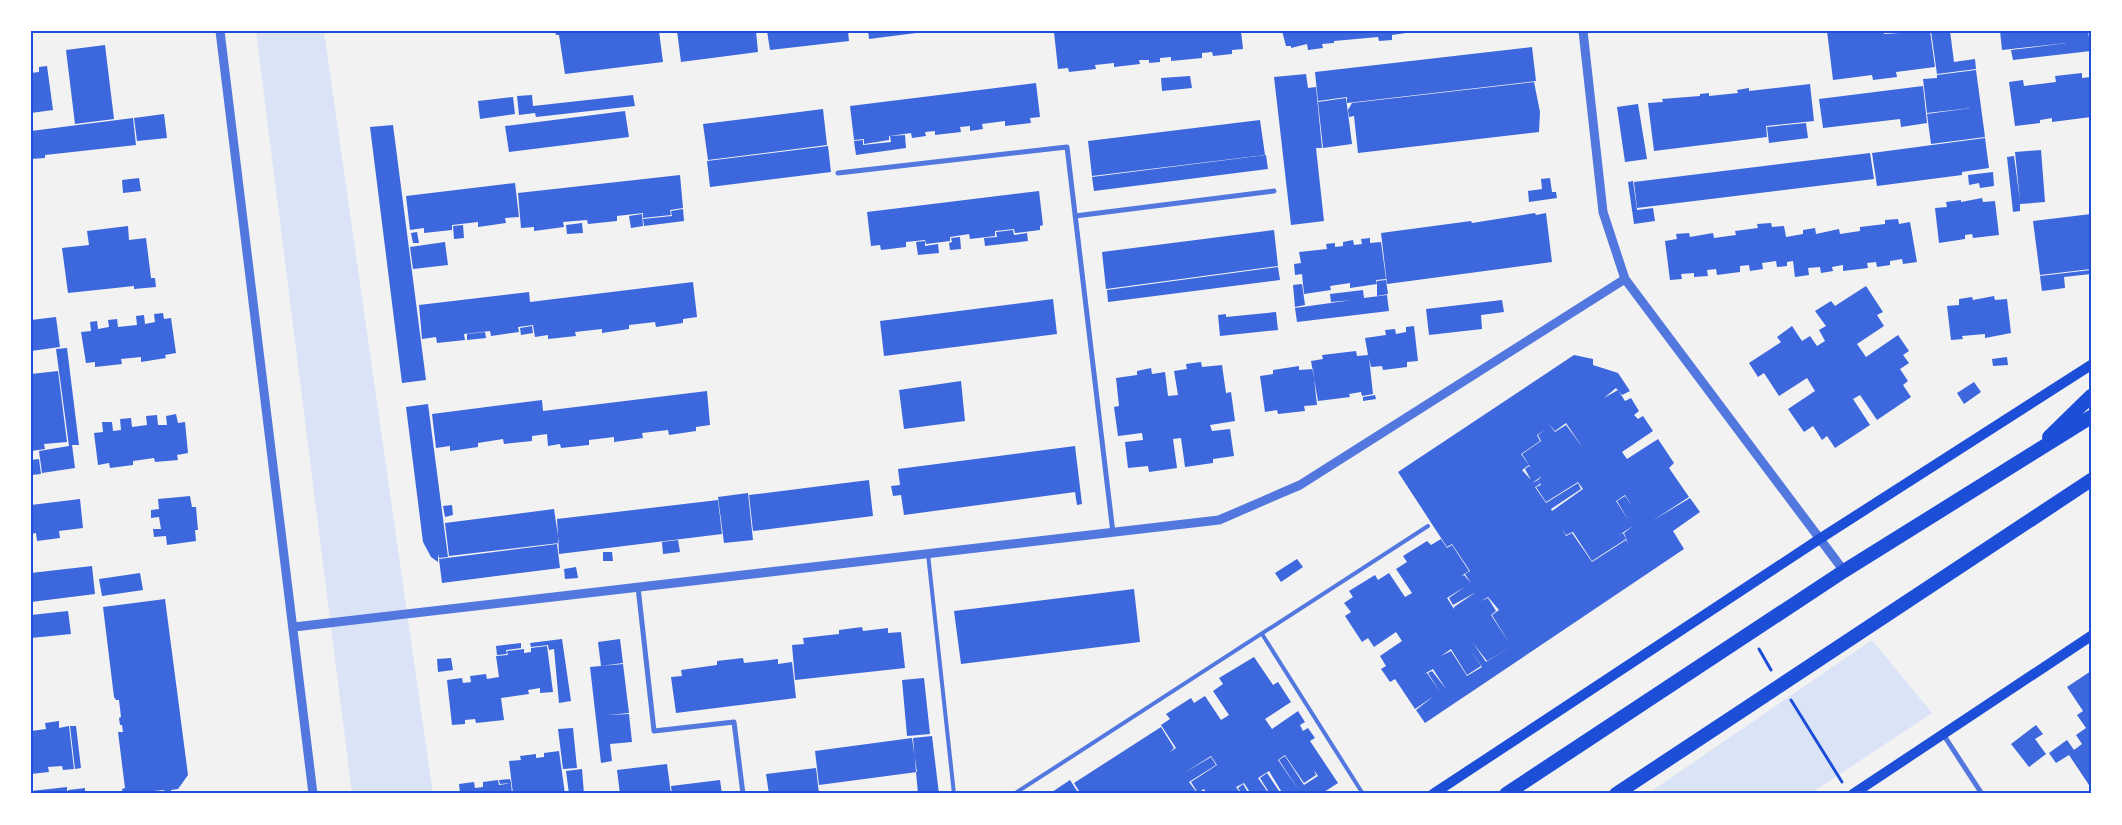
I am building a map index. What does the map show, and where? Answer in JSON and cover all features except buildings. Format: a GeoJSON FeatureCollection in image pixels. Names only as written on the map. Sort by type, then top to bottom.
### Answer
{"type":"FeatureCollection","features":[{"type":"Feature","properties":{"kind":"highway"},"geometry":{"type":"LineString","coordinates":[[2029,457],[2091,396]]}},
{"type":"Feature","properties":{"kind":"highway"},"geometry":{"type":"LineString","coordinates":[[1506,794],[1844,571],[2091,417]]}},
{"type":"Feature","properties":{"kind":"highway"},"geometry":{"type":"LineString","coordinates":[[1616,794],[2091,480]]}},
{"type":"Feature","properties":{"kind":"highway"},"geometry":{"type":"LineString","coordinates":[[2060,499],[2091,488]]}},
{"type":"Feature","properties":{"kind":"main road"},"geometry":{"type":"LineString","coordinates":[[1433,794],[1821,538],[2091,365]]}},
{"type":"Feature","properties":{"kind":"main road"},"geometry":{"type":"LineString","coordinates":[[1853,794],[2091,636]]}},
{"type":"Feature","properties":{"kind":"street"},"geometry":{"type":"LineString","coordinates":[[220,31],[313,794]]}},
{"type":"Feature","properties":{"kind":"street"},"geometry":{"type":"LineString","coordinates":[[1583,31],[1603,212],[1625,279],[1844,571]]}},
{"type":"Feature","properties":{"kind":"street"},"geometry":{"type":"LineString","coordinates":[[838,173],[1067,147],[1114,533]]}},
{"type":"Feature","properties":{"kind":"street"},"geometry":{"type":"LineString","coordinates":[[1075,216],[1274,192]]}},
{"type":"Feature","properties":{"kind":"street"},"geometry":{"type":"LineString","coordinates":[[294,627],[1219,520],[1300,485],[1625,279]]}},
{"type":"Feature","properties":{"kind":"street"},"geometry":{"type":"LineString","coordinates":[[638,587],[654,731],[734,722],[743,794]]}},
{"type":"Feature","properties":{"kind":"street"},"geometry":{"type":"LineString","coordinates":[[1943,734],[1982,794]]}},
{"type":"Feature","properties":{"kind":"lane"},"geometry":{"type":"LineString","coordinates":[[1014,794],[1428,526]]}},
{"type":"Feature","properties":{"kind":"lane"},"geometry":{"type":"LineString","coordinates":[[928,554],[954,794]]}},
{"type":"Feature","properties":{"kind":"lane"},"geometry":{"type":"LineString","coordinates":[[1262,634],[1363,794]]}},
{"type":"Feature","properties":{"kind":"shaded area"},"geometry":{"type":"Polygon","coordinates":[[[256,31],[324,31],[433,794],[352,794],[256,31]]]}},
{"type":"Feature","properties":{"kind":"shaded area"},"geometry":{"type":"Polygon","coordinates":[[[1872,640],[1932,713],[1810,794],[1647,794],[1872,640]]]}}]}
